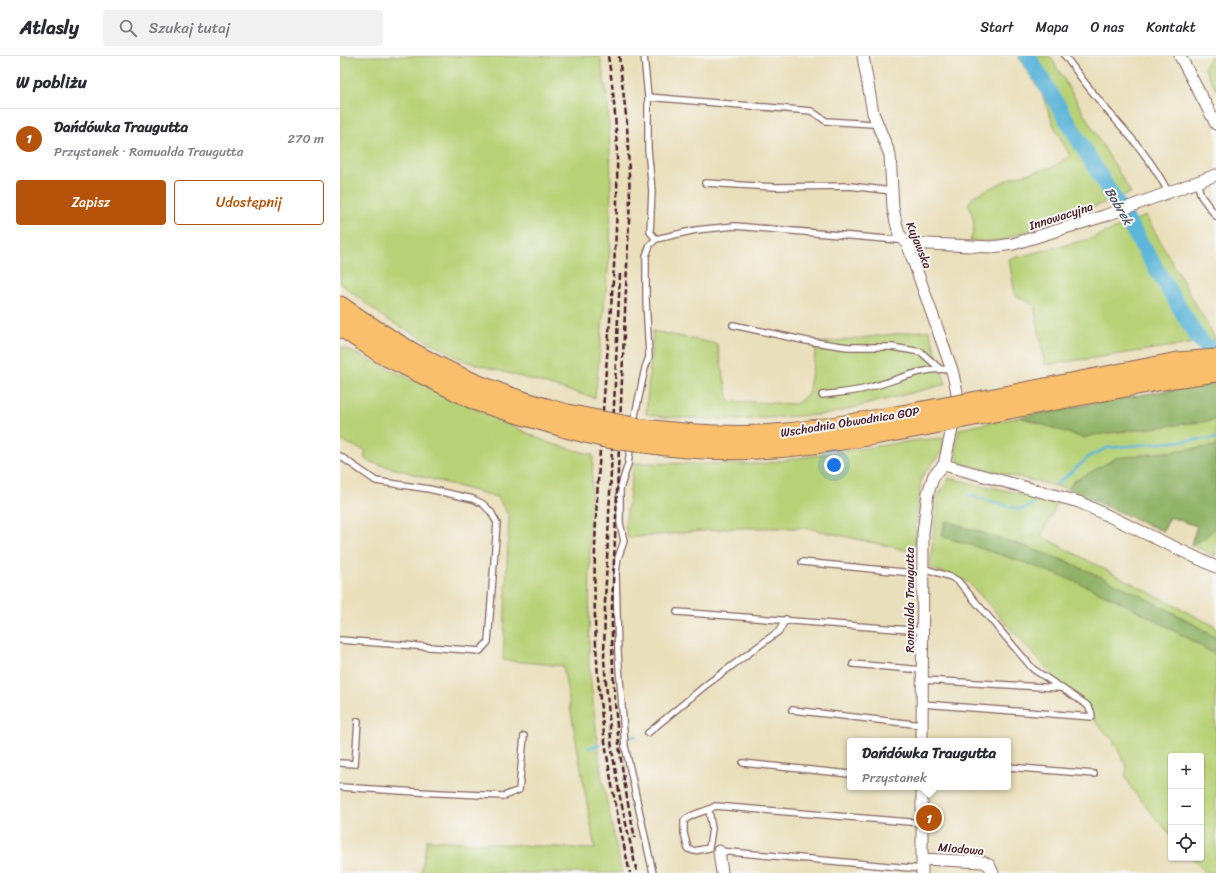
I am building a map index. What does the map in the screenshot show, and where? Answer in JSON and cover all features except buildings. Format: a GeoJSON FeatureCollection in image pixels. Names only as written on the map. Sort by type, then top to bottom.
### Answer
{"type":"FeatureCollection","features":[{"type":"Feature","properties":{"kind":"highway","name":"Wschodnia Obwodnica GOP"},"geometry":{"type":"LineString","coordinates":[[340,306],[395,344],[454,374],[566,421]]}},
{"type":"Feature","properties":{"kind":"highway","name":"Wschodnia Obwodnica GOP"},"geometry":{"type":"LineString","coordinates":[[340,326],[382,354],[479,402],[644,436],[786,433],[923,418],[1010,402],[1166,379],[1212,368]]}},
{"type":"Feature","properties":{"kind":"highway","name":"Wschodnia Obwodnica GOP"},"geometry":{"type":"LineString","coordinates":[[1010,402],[1178,362],[1212,368]]}},
{"type":"Feature","properties":{"kind":"street","name":"Kujawska"},"geometry":{"type":"LineString","coordinates":[[863,56],[873,113],[890,155],[893,208],[899,234],[907,243],[952,370],[957,392],[956,410],[944,465]]}},
{"type":"Feature","properties":{"kind":"street"},"geometry":{"type":"LineString","coordinates":[[1180,56],[1216,124]]}},
{"type":"Feature","properties":{"kind":"street","name":"Innowacyjna"},"geometry":{"type":"LineString","coordinates":[[907,243],[992,247],[1014,244],[1104,216],[1216,175]]}},
{"type":"Feature","properties":{"kind":"street"},"geometry":{"type":"LineString","coordinates":[[944,465],[1079,502],[1216,567]]}},
{"type":"Feature","properties":{"kind":"street","name":"Romualda Traugutta"},"geometry":{"type":"LineString","coordinates":[[922,738],[923,533],[928,493],[934,475],[944,465]]}},
{"type":"Feature","properties":{"kind":"street"},"geometry":{"type":"LineString","coordinates":[[922,790],[922,867]]}},
{"type":"Feature","properties":{"kind":"street"},"geometry":{"type":"LineString","coordinates":[[719,851],[722,873]]}},
{"type":"Feature","properties":{"kind":"street","name":"Miodowa"},"geometry":{"type":"LineString","coordinates":[[922,867],[984,862],[989,865],[993,873]]}},
{"type":"Feature","properties":{"kind":"lane"},"geometry":{"type":"LineString","coordinates":[[644,56],[648,97],[648,149],[652,191],[650,232],[656,239]]}},
{"type":"Feature","properties":{"kind":"lane"},"geometry":{"type":"LineString","coordinates":[[1065,56],[1091,91],[1137,145],[1156,171],[1168,192]]}},
{"type":"Feature","properties":{"kind":"lane"},"geometry":{"type":"LineString","coordinates":[[648,97],[811,111],[826,121],[877,123]]}},
{"type":"Feature","properties":{"kind":"lane"},"geometry":{"type":"LineString","coordinates":[[1197,182],[1201,196],[1216,216]]}},
{"type":"Feature","properties":{"kind":"lane"},"geometry":{"type":"LineString","coordinates":[[705,183],[775,187],[850,186],[892,191]]}},
{"type":"Feature","properties":{"kind":"lane"},"geometry":{"type":"LineString","coordinates":[[653,873],[623,728],[618,653],[616,572],[618,558],[624,541],[620,523],[620,489],[628,464],[636,410],[649,357],[646,299],[646,256],[650,245],[656,239],[696,230],[734,226],[898,240],[907,243]]}},
{"type":"Feature","properties":{"kind":"lane"},"geometry":{"type":"LineString","coordinates":[[733,325],[807,341],[848,347],[892,347],[921,352],[939,368]]}},
{"type":"Feature","properties":{"kind":"lane"},"geometry":{"type":"LineString","coordinates":[[822,395],[868,388],[921,371],[939,368],[952,370]]}},
{"type":"Feature","properties":{"kind":"lane"},"geometry":{"type":"LineString","coordinates":[[340,456],[376,481],[429,489],[473,499],[483,504],[497,523],[488,642],[480,651],[340,640]]}},
{"type":"Feature","properties":{"kind":"lane"},"geometry":{"type":"LineString","coordinates":[[802,562],[923,571],[952,577],[958,581],[1033,669],[1087,705],[1091,711],[1092,717],[923,704]]}},
{"type":"Feature","properties":{"kind":"lane"},"geometry":{"type":"LineString","coordinates":[[677,612],[786,618],[923,631]]}},
{"type":"Feature","properties":{"kind":"lane"},"geometry":{"type":"LineString","coordinates":[[648,733],[706,685],[779,631],[786,618]]}},
{"type":"Feature","properties":{"kind":"lane"},"geometry":{"type":"LineString","coordinates":[[853,664],[923,675],[1061,688]]}},
{"type":"Feature","properties":{"kind":"lane"},"geometry":{"type":"LineString","coordinates":[[792,710],[922,726]]}},
{"type":"Feature","properties":{"kind":"lane"},"geometry":{"type":"LineString","coordinates":[[340,763],[355,764],[358,721]]}},
{"type":"Feature","properties":{"kind":"lane"},"geometry":{"type":"LineString","coordinates":[[340,787],[504,796],[518,790],[524,736]]}},
{"type":"Feature","properties":{"kind":"lane"},"geometry":{"type":"LineString","coordinates":[[743,763],[847,774]]}},
{"type":"Feature","properties":{"kind":"lane"},"geometry":{"type":"LineString","coordinates":[[1011,767],[1094,774]]}},
{"type":"Feature","properties":{"kind":"lane"},"geometry":{"type":"LineString","coordinates":[[709,810],[712,829],[709,848],[694,851],[688,849],[684,833],[684,821],[690,815],[709,810],[715,806],[922,823]]}},
{"type":"Feature","properties":{"kind":"lane"},"geometry":{"type":"LineString","coordinates":[[719,851],[922,867]]}},
{"type":"Feature","properties":{"kind":"green space"},"geometry":{"type":"Polygon","coordinates":[[[340,56],[600,56],[608,102],[611,181],[610,250],[595,398],[465,361],[386,319],[340,283],[340,56]]]}},
{"type":"Feature","properties":{"kind":"green space"},"geometry":{"type":"Polygon","coordinates":[[[1018,56],[1050,56],[1131,193],[1000,241],[970,241],[974,222],[968,204],[974,196],[1011,178],[1055,166],[1070,156],[1053,124],[1042,94],[1018,56]]]}},
{"type":"Feature","properties":{"kind":"green space"},"geometry":{"type":"Polygon","coordinates":[[[1211,56],[1216,56],[1216,90],[1204,67],[1211,56]]]}},
{"type":"Feature","properties":{"kind":"green space"},"geometry":{"type":"Polygon","coordinates":[[[1146,216],[1216,340],[1045,365],[1034,304],[1015,295],[1009,259],[1090,239],[1146,216]]]}},
{"type":"Feature","properties":{"kind":"green space"},"geometry":{"type":"Polygon","coordinates":[[[929,330],[946,384],[830,414],[738,420],[663,417],[646,414],[653,331],[717,344],[729,401],[796,404],[808,394],[817,343],[929,330]]]}},
{"type":"Feature","properties":{"kind":"green space"},"geometry":{"type":"Polygon","coordinates":[[[340,346],[549,443],[593,455],[590,523],[589,665],[601,774],[622,873],[421,873],[427,840],[595,849],[563,666],[503,660],[509,516],[497,497],[370,462],[364,458],[366,451],[340,440],[340,346]]]}},
{"type":"Feature","properties":{"kind":"green space"},"geometry":{"type":"Polygon","coordinates":[[[1216,382],[1216,556],[1191,545],[1197,526],[1170,517],[1163,531],[1068,489],[963,464],[957,457],[956,444],[959,429],[1088,404],[1216,382]]]}},
{"type":"Feature","properties":{"kind":"green space"},"geometry":{"type":"Polygon","coordinates":[[[1216,382],[1216,420],[1094,435],[1083,438],[1020,417],[1216,382]]]}},
{"type":"Feature","properties":{"kind":"green space"},"geometry":{"type":"Polygon","coordinates":[[[943,438],[943,450],[921,478],[914,552],[807,528],[733,528],[628,538],[625,527],[634,463],[759,464],[918,440],[943,438]]]}},
{"type":"Feature","properties":{"kind":"green space"},"geometry":{"type":"Polygon","coordinates":[[[1216,446],[1216,526],[1204,539],[1191,545],[1197,526],[1170,517],[1163,531],[1068,489],[1073,482],[1116,458],[1216,446]]]}},
{"type":"Feature","properties":{"kind":"green space"},"geometry":{"type":"Polygon","coordinates":[[[949,478],[1058,502],[1041,536],[1216,627],[1216,638],[1184,618],[1064,560],[945,521],[942,536],[1059,574],[1147,616],[1216,655],[1216,873],[1206,873],[1195,861],[1204,861],[1204,753],[1168,753],[1168,832],[1132,789],[1125,775],[1127,768],[1114,742],[968,582],[930,568],[937,498],[949,478]]]}},
{"type":"Feature","properties":{"kind":"green space"},"geometry":{"type":"Polygon","coordinates":[[[946,521],[1049,555],[1142,596],[1216,638],[1216,655],[1111,597],[1074,581],[1008,557],[942,536],[946,521]]]}},
{"type":"Feature","properties":{"kind":"waterway","name":"Bobrek"},"geometry":{"type":"LineString","coordinates":[[1028,56],[1198,338],[1207,347],[1216,351]]}},
{"type":"Feature","properties":{"kind":"waterway"},"geometry":{"type":"LineString","coordinates":[[1056,485],[1090,456],[1107,448],[1216,438]]}},
{"type":"Feature","properties":{"kind":"waterway"},"geometry":{"type":"LineString","coordinates":[[968,495],[1018,509],[1025,508],[1037,502]]}},
{"type":"Feature","properties":{"kind":"waterway"},"geometry":{"type":"LineString","coordinates":[[629,737],[636,736]]}},
{"type":"Feature","properties":{"kind":"waterway"},"geometry":{"type":"LineString","coordinates":[[588,748],[600,745]]}},
{"type":"Feature","properties":{"kind":"railway"},"geometry":{"type":"LineString","coordinates":[[608,56],[614,99],[617,141],[617,184],[614,269],[597,496],[595,628],[599,688],[605,741],[630,873]]}},
{"type":"Feature","properties":{"kind":"railway"},"geometry":{"type":"LineString","coordinates":[[619,56],[627,124],[630,198],[612,635],[614,694],[620,752],[635,838]]}},
{"type":"Feature","properties":{"kind":"railway"},"geometry":{"type":"LineString","coordinates":[[620,274],[605,603],[604,660],[612,750],[620,797],[637,873]]}},
{"type":"Feature","properties":{"kind":"place","name":"Dańdówka Traugutta"},"geometry":{"type":"Point","coordinates":[929,818]}}]}
